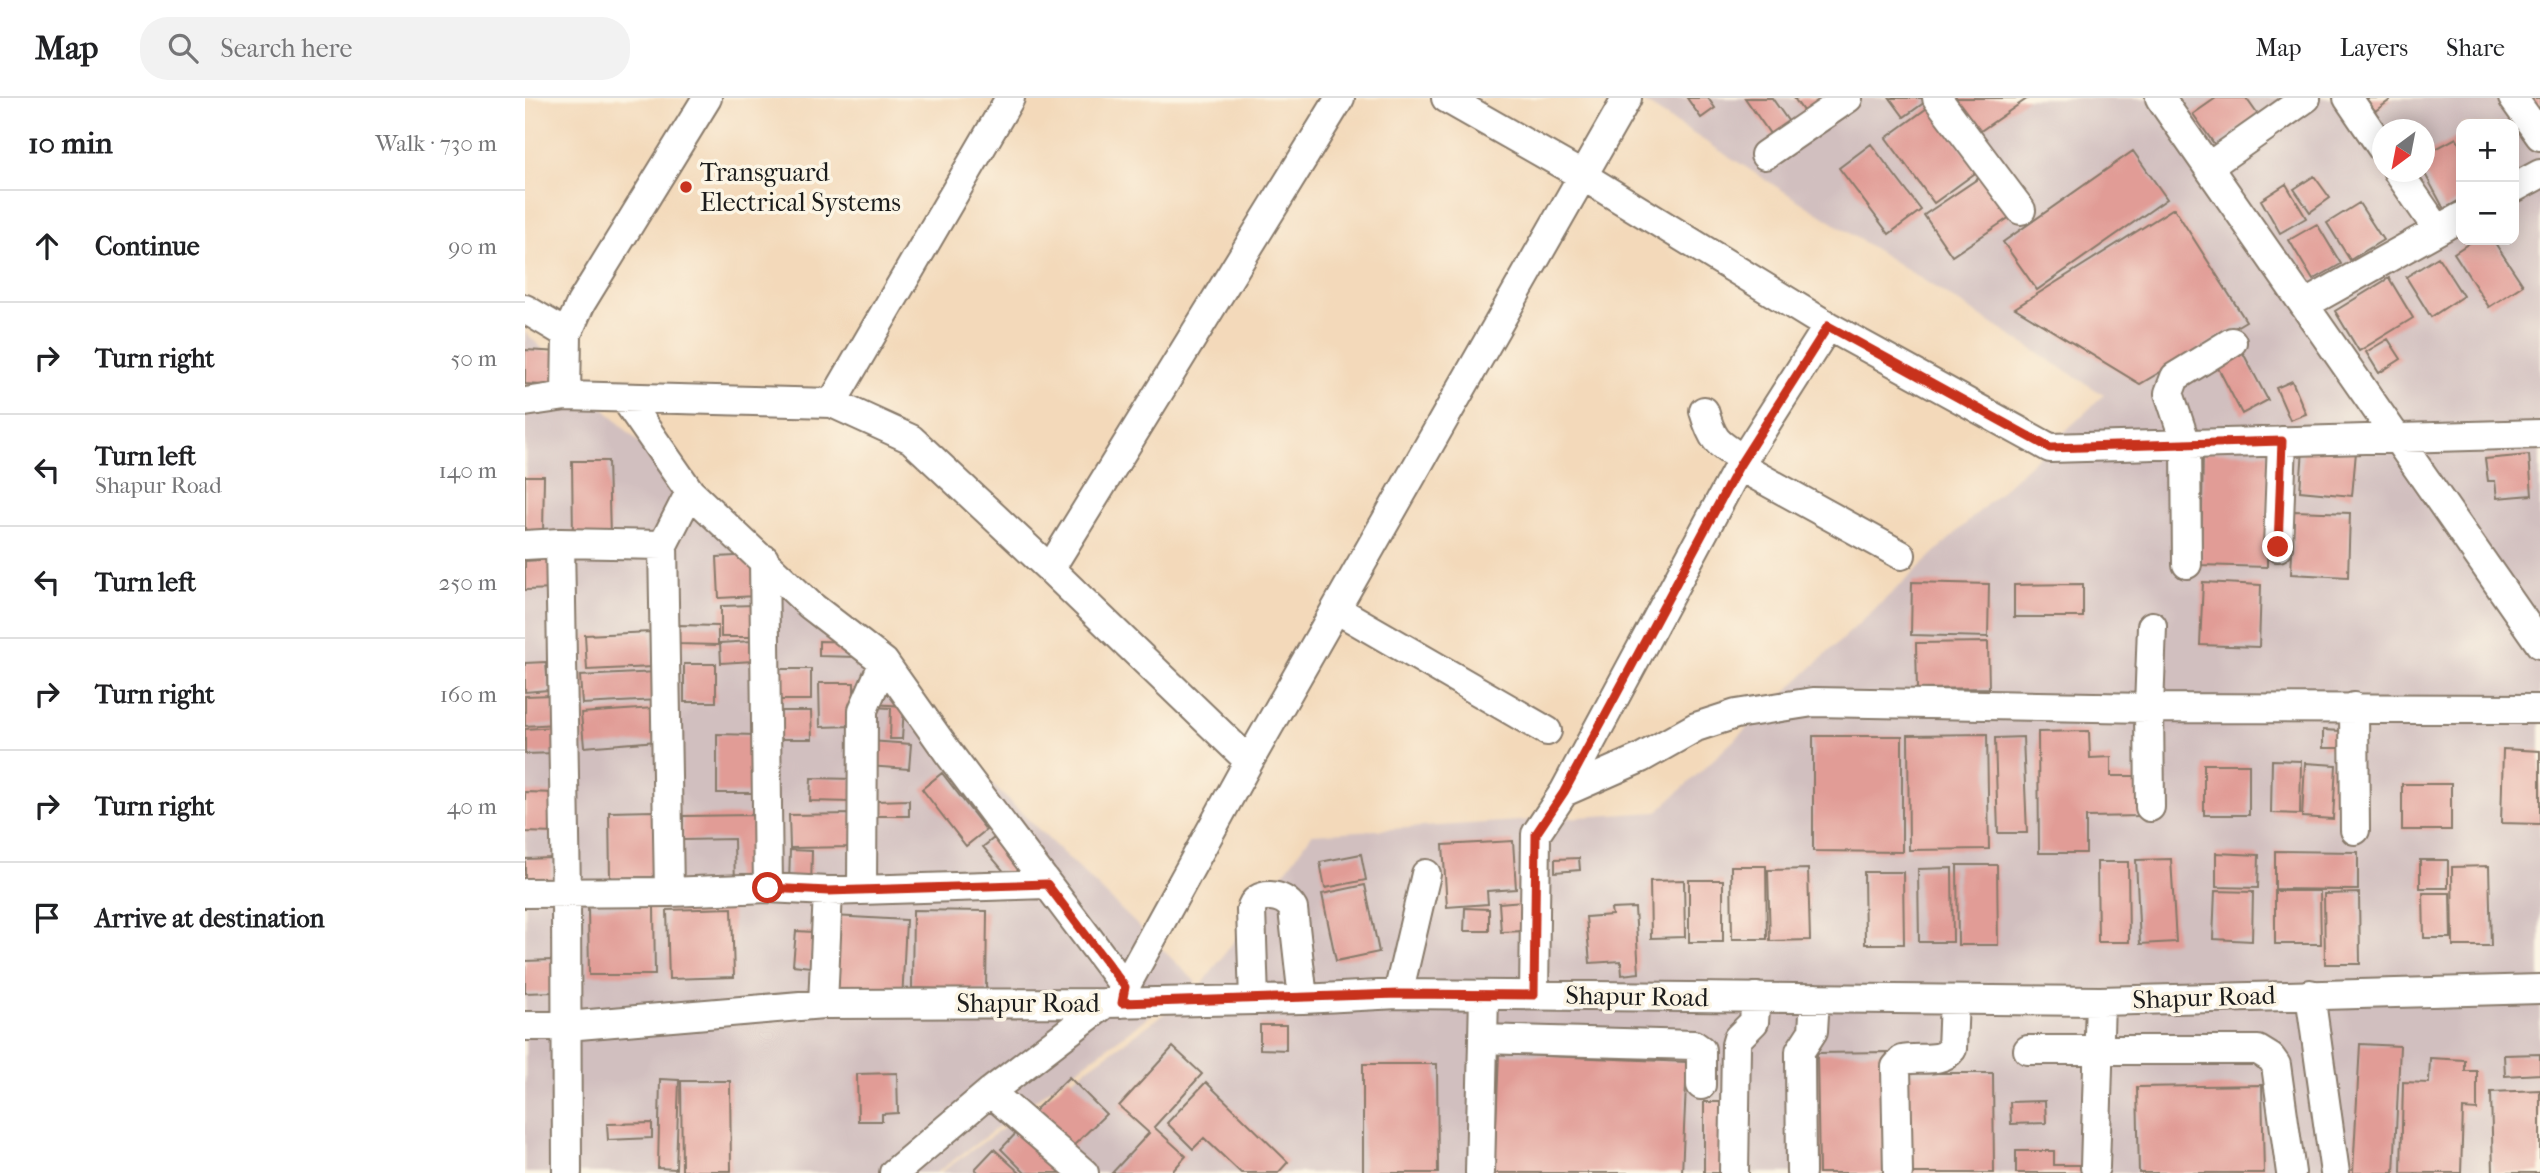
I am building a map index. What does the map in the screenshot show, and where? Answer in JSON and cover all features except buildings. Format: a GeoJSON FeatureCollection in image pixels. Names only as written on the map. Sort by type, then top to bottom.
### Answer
{"type":"FeatureCollection","features":[{"type":"Feature","properties":{"kind":"street"},"geometry":{"type":"LineString","coordinates":[[566,397],[566,334],[581,303],[707,98]]}},
{"type":"Feature","properties":{"kind":"street"},"geometry":{"type":"LineString","coordinates":[[832,403],[1010,98]]}},
{"type":"Feature","properties":{"kind":"street"},"geometry":{"type":"LineString","coordinates":[[1050,569],[1340,98]]}},
{"type":"Feature","properties":{"kind":"street"},"geometry":{"type":"LineString","coordinates":[[1446,98],[1583,176],[1828,326],[2050,448],[2540,434]]}},
{"type":"Feature","properties":{"kind":"street"},"geometry":{"type":"LineString","coordinates":[[894,1173],[990,1092],[1118,998],[1249,761],[1347,606],[1627,98]]}},
{"type":"Feature","properties":{"kind":"street"},"geometry":{"type":"LineString","coordinates":[[1765,155],[1848,98]]}},
{"type":"Feature","properties":{"kind":"street"},"geometry":{"type":"LineString","coordinates":[[1937,98],[2021,210]]}},
{"type":"Feature","properties":{"kind":"street"},"geometry":{"type":"LineString","coordinates":[[2160,98],[2540,644]]}},
{"type":"Feature","properties":{"kind":"street"},"geometry":{"type":"LineString","coordinates":[[2208,167],[2274,107],[2306,98]]}},
{"type":"Feature","properties":{"kind":"street"},"geometry":{"type":"LineString","coordinates":[[2348,98],[2372,133]]}},
{"type":"Feature","properties":{"kind":"street"},"geometry":{"type":"LineString","coordinates":[[2513,98],[2540,136]]}},
{"type":"Feature","properties":{"kind":"street"},"geometry":{"type":"LineString","coordinates":[[2519,185],[2540,174]]}},
{"type":"Feature","properties":{"kind":"street"},"geometry":{"type":"LineString","coordinates":[[2304,305],[2450,224],[2409,182]]}},
{"type":"Feature","properties":{"kind":"street"},"geometry":{"type":"LineString","coordinates":[[525,309],[566,334]]}},
{"type":"Feature","properties":{"kind":"street"},"geometry":{"type":"LineString","coordinates":[[1534,995],[1536,834],[1564,792],[1741,463],[1828,326]]}},
{"type":"Feature","properties":{"kind":"street"},"geometry":{"type":"LineString","coordinates":[[2187,564],[2186,444],[2169,393],[2175,377],[2232,342]]}},
{"type":"Feature","properties":{"kind":"street"},"geometry":{"type":"LineString","coordinates":[[525,402],[566,397],[832,403],[911,439],[1249,761]]}},
{"type":"Feature","properties":{"kind":"street"},"geometry":{"type":"LineString","coordinates":[[626,400],[691,492],[810,605],[884,662],[1047,884],[1118,998]]}},
{"type":"Feature","properties":{"kind":"street"},"geometry":{"type":"LineString","coordinates":[[1705,411],[1711,434],[1741,463],[1901,555]]}},
{"type":"Feature","properties":{"kind":"street"},"geometry":{"type":"LineString","coordinates":[[2278,547],[2282,441]]}},
{"type":"Feature","properties":{"kind":"street"},"geometry":{"type":"LineString","coordinates":[[669,892],[663,545],[691,492]]}},
{"type":"Feature","properties":{"kind":"street"},"geometry":{"type":"LineString","coordinates":[[560,543],[566,893],[567,1173]]}},
{"type":"Feature","properties":{"kind":"street"},"geometry":{"type":"LineString","coordinates":[[525,545],[663,545]]}},
{"type":"Feature","properties":{"kind":"street"},"geometry":{"type":"LineString","coordinates":[[764,559],[768,888]]}},
{"type":"Feature","properties":{"kind":"street"},"geometry":{"type":"LineString","coordinates":[[1347,606],[1547,732]]}},
{"type":"Feature","properties":{"kind":"street"},"geometry":{"type":"LineString","coordinates":[[2150,807],[2152,626]]}},
{"type":"Feature","properties":{"kind":"street"},"geometry":{"type":"LineString","coordinates":[[862,890],[863,710],[884,662]]}},
{"type":"Feature","properties":{"kind":"street"},"geometry":{"type":"LineString","coordinates":[[1564,792],[1641,758],[1696,727],[1736,714],[1814,702],[2149,708],[2540,709]]}},
{"type":"Feature","properties":{"kind":"street"},"geometry":{"type":"LineString","coordinates":[[2354,707],[2355,830]]}},
{"type":"Feature","properties":{"kind":"street"},"geometry":{"type":"LineString","coordinates":[[1398,994],[1426,874]]}},
{"type":"Feature","properties":{"kind":"street"},"geometry":{"type":"LineString","coordinates":[[525,893],[768,888],[828,891],[1047,884]]}},
{"type":"Feature","properties":{"kind":"street"},"geometry":{"type":"LineString","coordinates":[[823,1004],[828,891]]}},
{"type":"Feature","properties":{"kind":"street"},"geometry":{"type":"LineString","coordinates":[[1254,1000],[1252,902],[1258,897],[1278,896],[1289,901],[1293,909],[1303,999]]}},
{"type":"Feature","properties":{"kind":"street","name":"Shapur Road"},"geometry":{"type":"LineString","coordinates":[[525,1026],[567,1026],[823,1004],[1118,998],[1254,1000],[1398,994],[2100,1001],[2540,989]]}},
{"type":"Feature","properties":{"kind":"street"},"geometry":{"type":"LineString","coordinates":[[2310,994],[2335,1173]]}},
{"type":"Feature","properties":{"kind":"street"},"geometry":{"type":"LineString","coordinates":[[1480,1173],[1484,995]]}},
{"type":"Feature","properties":{"kind":"street"},"geometry":{"type":"LineString","coordinates":[[1734,1173],[1736,1045],[1738,1038],[1754,1023],[1756,997]]}},
{"type":"Feature","properties":{"kind":"street"},"geometry":{"type":"LineString","coordinates":[[1801,1173],[1800,1051],[1813,1031],[1815,998]]}},
{"type":"Feature","properties":{"kind":"street"},"geometry":{"type":"LineString","coordinates":[[1898,1173],[1896,1067],[1902,1060],[1948,1055],[1952,1049],[1954,1000]]}},
{"type":"Feature","properties":{"kind":"street"},"geometry":{"type":"LineString","coordinates":[[2095,1167],[2100,1001]]}},
{"type":"Feature","properties":{"kind":"street"},"geometry":{"type":"LineString","coordinates":[[1483,1039],[1694,1045],[1701,1050],[1701,1085]]}},
{"type":"Feature","properties":{"kind":"street"},"geometry":{"type":"LineString","coordinates":[[2028,1050],[2258,1050],[2271,1058],[2276,1065],[2291,1173]]}},
{"type":"Feature","properties":{"kind":"street"},"geometry":{"type":"LineString","coordinates":[[990,1092],[1084,1173]]}},
{"type":"Feature","properties":{"kind":"shaded area"},"geometry":{"type":"Polygon","coordinates":[[[1637,98],[2540,98],[2540,1173],[940,1173],[1199,989],[1312,834],[1657,812],[2104,395],[1637,98]]]}},
{"type":"Feature","properties":{"kind":"shaded area"},"geometry":{"type":"Polygon","coordinates":[[[525,332],[1196,982],[936,1173],[525,1173],[525,332]]]}},
{"type":"Feature","properties":{"kind":"place","name":"Transguard Electrical Systems"},"geometry":{"type":"Point","coordinates":[686,187]}},
{"type":"Feature","properties":{"kind":"route"},"geometry":{"type":"LineString","coordinates":[[768,888],[828,891],[1047,884],[1125,987],[1122,1003],[1398,994],[1534,995],[1536,834],[1564,792],[1739,466],[1828,326],[2050,448],[2282,441],[2278,547]]}}]}
